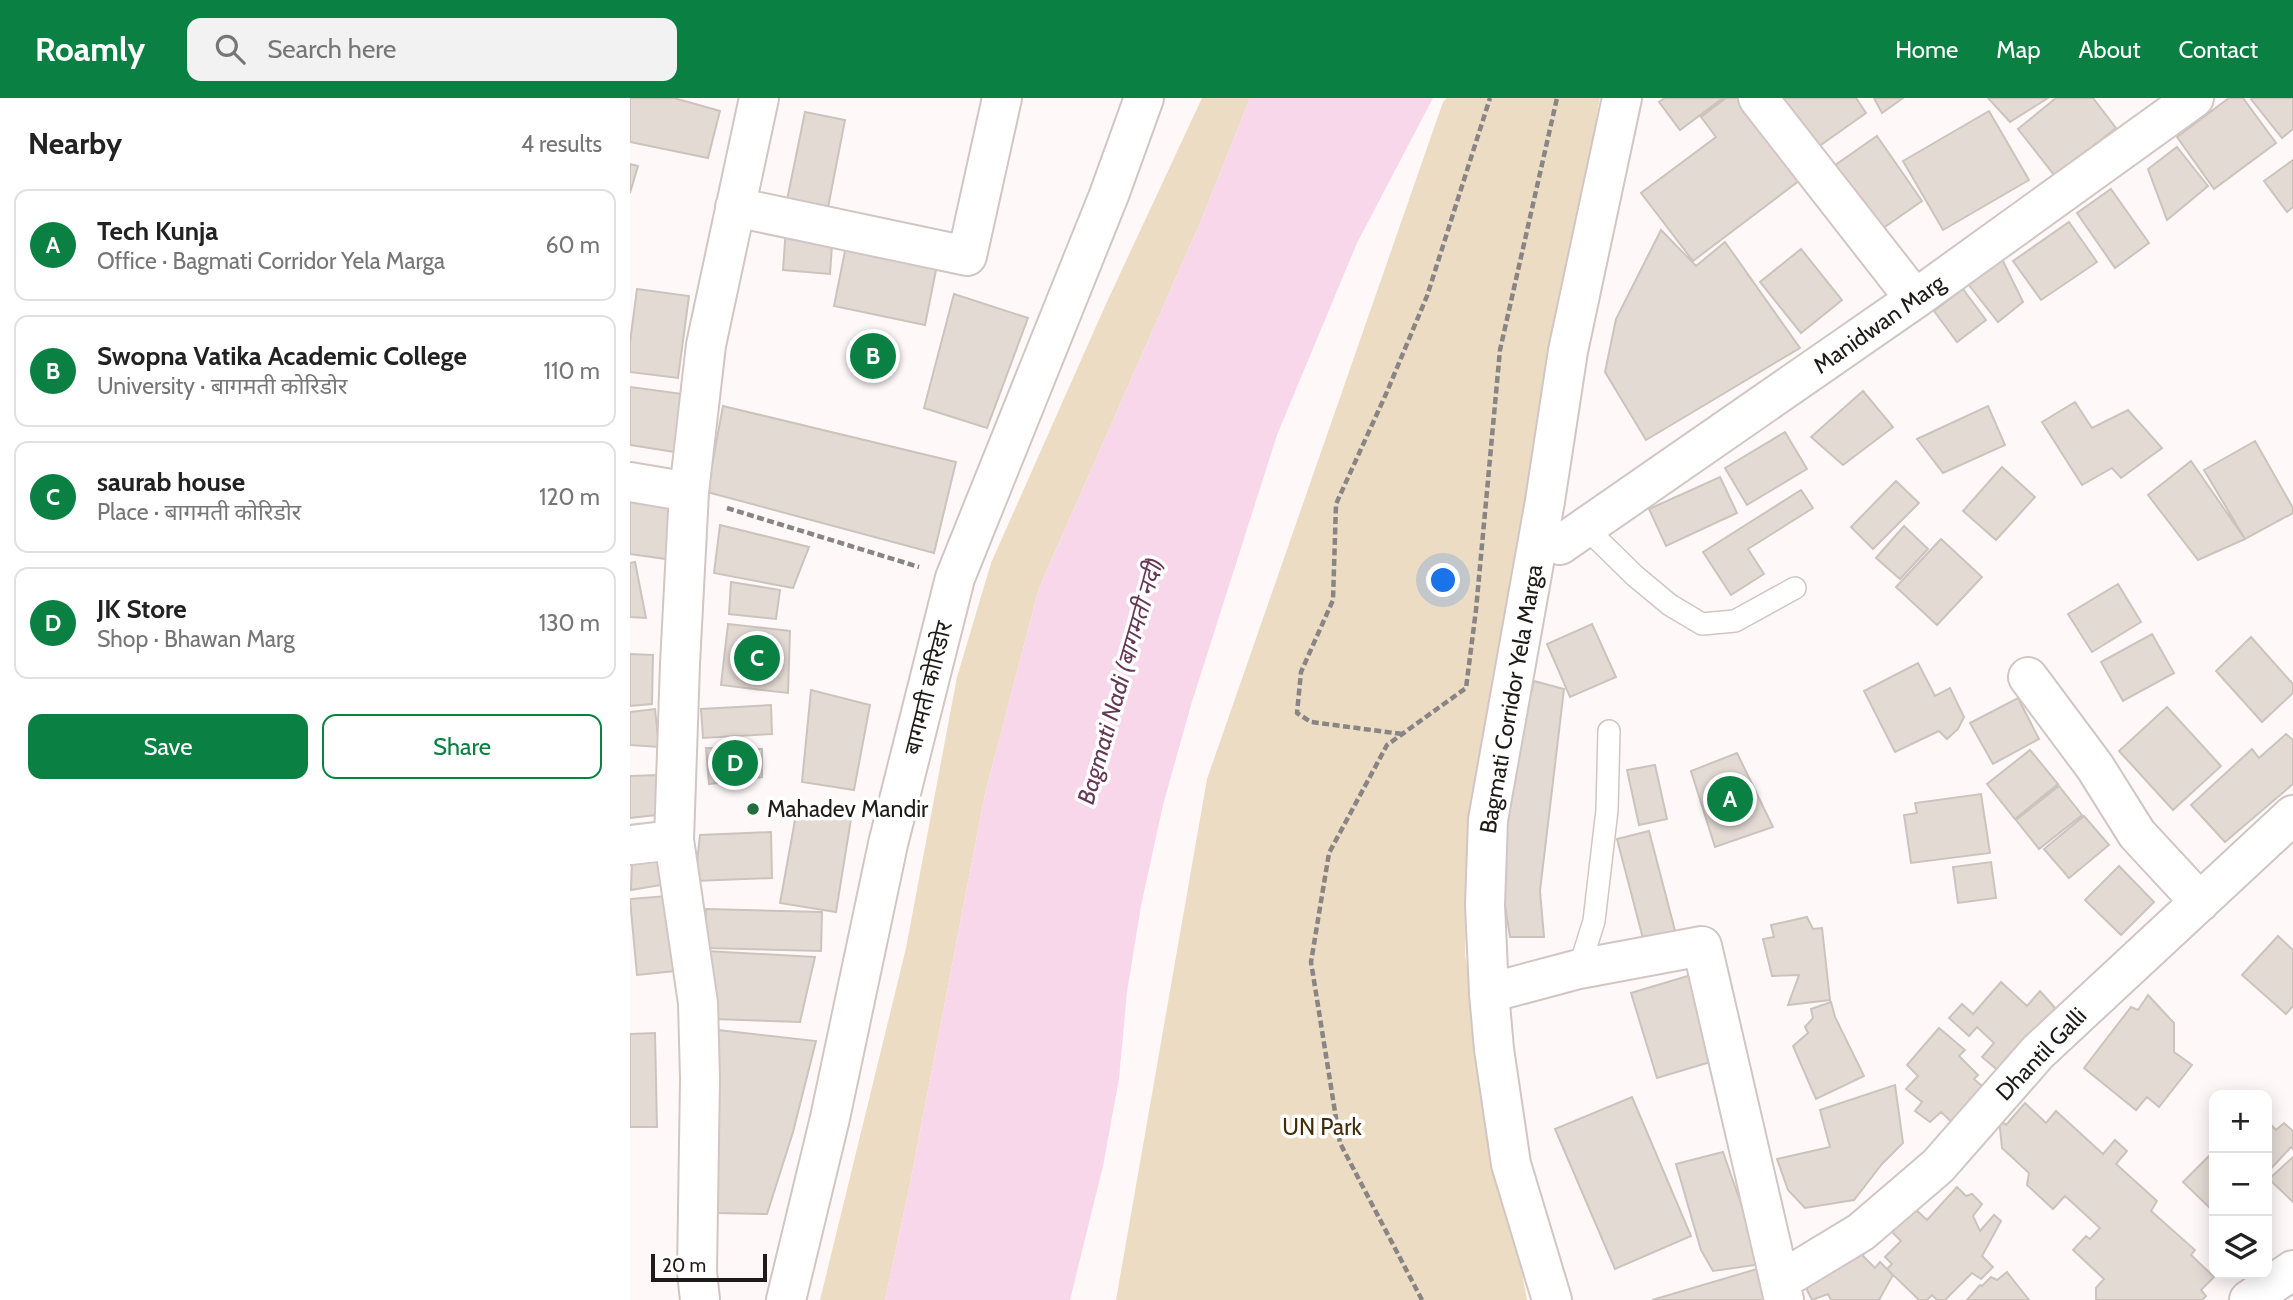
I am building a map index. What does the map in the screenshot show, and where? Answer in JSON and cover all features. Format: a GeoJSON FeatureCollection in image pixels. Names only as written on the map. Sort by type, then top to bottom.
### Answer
{"type":"FeatureCollection","features":[{"type":"Feature","properties":{"kind":"street"},"geometry":{"type":"LineString","coordinates":[[700,1300],[696,1272],[700,1079],[698,1003],[674,840],[680,664],[689,494],[706,345],[760,98]]}},
{"type":"Feature","properties":{"kind":"street"},"geometry":{"type":"LineString","coordinates":[[735,206],[967,256],[1002,98]]}},
{"type":"Feature","properties":{"kind":"street","name":"बागमती कोरिडोर"},"geometry":{"type":"LineString","coordinates":[[786,1300],[830,1118],[888,844],[955,578],[1109,195],[1144,98]]}},
{"type":"Feature","properties":{"kind":"street","name":"Bagmati Corridor Yela Marga"},"geometry":{"type":"LineString","coordinates":[[1552,1300],[1511,1164],[1494,1049],[1485,905],[1488,820],[1545,500],[1568,351],[1622,98]]}},
{"type":"Feature","properties":{"kind":"street"},"geometry":{"type":"LineString","coordinates":[[1758,98],[1915,299]]}},
{"type":"Feature","properties":{"kind":"street","name":"Manidwan Marg"},"geometry":{"type":"LineString","coordinates":[[1573,537],[1915,299],[2194,98]]}},
{"type":"Feature","properties":{"kind":"street"},"geometry":{"type":"LineString","coordinates":[[630,482],[689,494]]}},
{"type":"Feature","properties":{"kind":"street"},"geometry":{"type":"LineString","coordinates":[[2028,677],[2095,767],[2137,834],[2200,902]]}},
{"type":"Feature","properties":{"kind":"street","name":"Dhantil Galli"},"geometry":{"type":"LineString","coordinates":[[1782,1291],[1861,1232],[1938,1166],[2038,1052],[2293,815]]}},
{"type":"Feature","properties":{"kind":"street"},"geometry":{"type":"LineString","coordinates":[[630,845],[674,840]]}},
{"type":"Feature","properties":{"kind":"street"},"geometry":{"type":"LineString","coordinates":[[1489,993],[1578,969],[1702,946],[1782,1291]]}},
{"type":"Feature","properties":{"kind":"street"},"geometry":{"type":"LineString","coordinates":[[2249,1300],[2293,1270]]}},
{"type":"Feature","properties":{"kind":"lane"},"geometry":{"type":"LineString","coordinates":[[1573,537],[1644,583],[1670,605],[1702,624],[1735,621],[1795,588]]}},
{"type":"Feature","properties":{"kind":"lane"},"geometry":{"type":"LineString","coordinates":[[1578,969],[1594,921],[1606,810],[1609,731]]}},
{"type":"Feature","properties":{"kind":"path"},"geometry":{"type":"LineString","coordinates":[[1402,734],[1311,722],[1297,713],[1301,672],[1332,600],[1336,504],[1427,296],[1490,98]]}},
{"type":"Feature","properties":{"kind":"path"},"geometry":{"type":"LineString","coordinates":[[1422,1300],[1340,1143],[1311,962],[1329,853],[1387,745],[1466,688],[1500,351],[1557,98]]}},
{"type":"Feature","properties":{"kind":"path"},"geometry":{"type":"LineString","coordinates":[[689,494],[955,578]]}},
{"type":"Feature","properties":{"kind":"green space"},"geometry":{"type":"Polygon","coordinates":[[[1202,98],[1250,98],[1200,223],[1039,588],[985,794],[885,1300],[820,1300],[906,948],[957,677],[991,563],[1105,306],[1202,98]]]}},
{"type":"Feature","properties":{"kind":"green space","name":"UN Park"},"geometry":{"type":"Polygon","coordinates":[[[1447,98],[1600,98],[1470,817],[1465,955],[1527,1300],[1116,1300],[1207,779],[1443,102],[1447,98]]]}},
{"type":"Feature","properties":{"kind":"water","name":"Bagmati Nadi (बागमती नदी)"},"geometry":{"type":"Polygon","coordinates":[[[1250,98],[1433,98],[1357,243],[1277,435],[1191,705],[1163,805],[1141,906],[1127,992],[1119,1079],[1103,1166],[1070,1300],[885,1300],[985,794],[1039,588],[1200,223],[1250,98]]]}},
{"type":"Feature","properties":{"kind":"building"},"geometry":{"type":"Polygon","coordinates":[[[630,98],[674,98],[720,111],[708,158],[630,142],[630,98]]]}},
{"type":"Feature","properties":{"kind":"building"},"geometry":{"type":"Polygon","coordinates":[[[1665,98],[1723,98],[1680,130],[1659,102],[1665,98]]]}},
{"type":"Feature","properties":{"kind":"building"},"geometry":{"type":"Polygon","coordinates":[[[1726,98],[1738,98],[1800,180],[1693,261],[1641,193],[1716,137],[1701,117],[1726,98]]]}},
{"type":"Feature","properties":{"kind":"building"},"geometry":{"type":"Polygon","coordinates":[[[1778,98],[1856,98],[1866,113],[1815,149],[1778,98]]]}},
{"type":"Feature","properties":{"kind":"building"},"geometry":{"type":"Polygon","coordinates":[[[1874,98],[1903,98],[1882,113],[1874,98]]]}},
{"type":"Feature","properties":{"kind":"building"},"geometry":{"type":"Polygon","coordinates":[[[1988,98],[2048,98],[2010,122],[1988,98]]]}},
{"type":"Feature","properties":{"kind":"building"},"geometry":{"type":"Polygon","coordinates":[[[2056,98],[2093,98],[2116,128],[2055,176],[2018,129],[2056,98]]]}},
{"type":"Feature","properties":{"kind":"building"},"geometry":{"type":"Polygon","coordinates":[[[2229,98],[2243,98],[2276,143],[2214,189],[2177,137],[2229,98]]]}},
{"type":"Feature","properties":{"kind":"building"},"geometry":{"type":"Polygon","coordinates":[[[2293,98],[2293,129],[2282,138],[2251,99],[2293,98]]]}},
{"type":"Feature","properties":{"kind":"building"},"geometry":{"type":"Polygon","coordinates":[[[1989,111],[2029,180],[1943,230],[1903,161],[1989,111]]]}},
{"type":"Feature","properties":{"kind":"building"},"geometry":{"type":"Polygon","coordinates":[[[805,112],[845,120],[827,213],[786,205],[805,112]]]}},
{"type":"Feature","properties":{"kind":"building"},"geometry":{"type":"Polygon","coordinates":[[[1877,136],[1922,201],[1876,233],[1831,168],[1877,136]]]}},
{"type":"Feature","properties":{"kind":"building"},"geometry":{"type":"Polygon","coordinates":[[[2177,147],[2208,186],[2167,220],[2148,169],[2177,147]]]}},
{"type":"Feature","properties":{"kind":"building"},"geometry":{"type":"Polygon","coordinates":[[[2293,160],[2293,207],[2287,212],[2264,181],[2293,160]]]}},
{"type":"Feature","properties":{"kind":"building"},"geometry":{"type":"Polygon","coordinates":[[[630,164],[638,166],[630,193],[630,164]]]}},
{"type":"Feature","properties":{"kind":"building"},"geometry":{"type":"Polygon","coordinates":[[[2111,189],[2149,243],[2115,268],[2077,213],[2111,189]]]}},
{"type":"Feature","properties":{"kind":"building"},"geometry":{"type":"Polygon","coordinates":[[[2069,222],[2097,262],[2041,300],[2013,261],[2069,222]]]}},
{"type":"Feature","properties":{"kind":"building"},"geometry":{"type":"Polygon","coordinates":[[[786,227],[833,231],[830,274],[783,270],[786,227]]]}},
{"type":"Feature","properties":{"kind":"building"},"geometry":{"type":"Polygon","coordinates":[[[1661,230],[1696,266],[1725,242],[1800,348],[1646,440],[1605,372],[1616,319],[1661,230]]]}},
{"type":"Feature","properties":{"kind":"building"},"geometry":{"type":"Polygon","coordinates":[[[846,246],[937,265],[925,325],[834,306],[846,246]]]}},
{"type":"Feature","properties":{"kind":"building"},"geometry":{"type":"Polygon","coordinates":[[[1801,249],[1842,300],[1801,333],[1760,282],[1801,249]]]}},
{"type":"Feature","properties":{"kind":"building"},"geometry":{"type":"Polygon","coordinates":[[[2001,257],[2023,302],[1998,322],[1968,284],[2001,257]]]}},
{"type":"Feature","properties":{"kind":"building"},"geometry":{"type":"Polygon","coordinates":[[[637,289],[689,296],[678,378],[630,372],[630,342],[637,289]]]}},
{"type":"Feature","properties":{"kind":"building"},"geometry":{"type":"Polygon","coordinates":[[[1963,289],[1986,320],[1957,342],[1934,311],[1963,289]]]}},
{"type":"Feature","properties":{"kind":"building"},"geometry":{"type":"Polygon","coordinates":[[[954,294],[1028,318],[987,428],[924,408],[954,294]]]}},
{"type":"Feature","properties":{"kind":"building"},"geometry":{"type":"Polygon","coordinates":[[[630,387],[683,394],[675,452],[630,445],[630,387]]]}},
{"type":"Feature","properties":{"kind":"building"},"geometry":{"type":"Polygon","coordinates":[[[1863,391],[1893,427],[1843,465],[1811,437],[1863,391]]]}},
{"type":"Feature","properties":{"kind":"building"},"geometry":{"type":"Polygon","coordinates":[[[2075,402],[2092,428],[2128,410],[2162,448],[2121,478],[2112,468],[2082,485],[2042,422],[2075,402]]]}},
{"type":"Feature","properties":{"kind":"building"},"geometry":{"type":"Polygon","coordinates":[[[723,406],[956,462],[934,553],[707,492],[723,406]]]}},
{"type":"Feature","properties":{"kind":"building"},"geometry":{"type":"Polygon","coordinates":[[[1988,406],[2005,445],[1943,473],[1917,439],[1988,406]]]}},
{"type":"Feature","properties":{"kind":"building"},"geometry":{"type":"Polygon","coordinates":[[[1785,432],[1807,469],[1747,505],[1725,468],[1785,432]]]}},
{"type":"Feature","properties":{"kind":"building"},"geometry":{"type":"Polygon","coordinates":[[[2255,441],[2293,508],[2293,513],[2245,539],[2204,470],[2255,441]]]}},
{"type":"Feature","properties":{"kind":"building"},"geometry":{"type":"Polygon","coordinates":[[[2191,461],[2245,539],[2198,560],[2148,495],[2191,461]]]}},
{"type":"Feature","properties":{"kind":"building"},"geometry":{"type":"Polygon","coordinates":[[[2002,467],[2035,497],[1996,540],[1963,511],[2002,467]]]}},
{"type":"Feature","properties":{"kind":"building"},"geometry":{"type":"Polygon","coordinates":[[[1720,477],[1737,513],[1666,546],[1649,509],[1720,477]]]}},
{"type":"Feature","properties":{"kind":"building"},"geometry":{"type":"Polygon","coordinates":[[[1896,481],[1919,503],[1873,549],[1851,527],[1896,481]]]}},
{"type":"Feature","properties":{"kind":"building"},"geometry":{"type":"Polygon","coordinates":[[[630,489],[672,494],[666,559],[630,554],[630,489]]]}},
{"type":"Feature","properties":{"kind":"building"},"geometry":{"type":"Polygon","coordinates":[[[1801,490],[1813,508],[1748,549],[1764,574],[1731,595],[1703,552],[1801,490]]]}},
{"type":"Feature","properties":{"kind":"building"},"geometry":{"type":"Polygon","coordinates":[[[720,525],[809,547],[793,588],[714,573],[720,525]]]}},
{"type":"Feature","properties":{"kind":"building"},"geometry":{"type":"Polygon","coordinates":[[[1904,526],[1928,549],[1900,579],[1876,558],[1904,526]]]}},
{"type":"Feature","properties":{"kind":"building"},"geometry":{"type":"Polygon","coordinates":[[[1941,539],[1982,577],[1937,625],[1896,587],[1941,539]]]}},
{"type":"Feature","properties":{"kind":"building"},"geometry":{"type":"Polygon","coordinates":[[[635,562],[646,618],[630,617],[630,563],[635,562]]]}},
{"type":"Feature","properties":{"kind":"building"},"geometry":{"type":"Polygon","coordinates":[[[731,582],[780,590],[776,619],[729,614],[731,582]]]}},
{"type":"Feature","properties":{"kind":"building"},"geometry":{"type":"Polygon","coordinates":[[[2118,584],[2141,622],[2092,652],[2068,614],[2118,584]]]}},
{"type":"Feature","properties":{"kind":"building"},"geometry":{"type":"Polygon","coordinates":[[[728,624],[790,631],[788,693],[721,685],[728,624]]]}},
{"type":"Feature","properties":{"kind":"building"},"geometry":{"type":"Polygon","coordinates":[[[1592,624],[1616,677],[1570,697],[1547,644],[1592,624]]]}},
{"type":"Feature","properties":{"kind":"building"},"geometry":{"type":"Polygon","coordinates":[[[2152,634],[2174,673],[2123,701],[2101,662],[2152,634]]]}},
{"type":"Feature","properties":{"kind":"building"},"geometry":{"type":"Polygon","coordinates":[[[2251,637],[2293,684],[2293,693],[2262,722],[2216,671],[2251,637]]]}},
{"type":"Feature","properties":{"kind":"building"},"geometry":{"type":"Polygon","coordinates":[[[630,654],[653,655],[652,704],[630,706],[630,654]]]}},
{"type":"Feature","properties":{"kind":"building"},"geometry":{"type":"Polygon","coordinates":[[[1918,663],[1935,696],[1950,688],[1964,717],[1958,729],[1947,739],[1939,731],[1895,752],[1864,691],[1918,663]]]}},
{"type":"Feature","properties":{"kind":"building"},"geometry":{"type":"Polygon","coordinates":[[[1534,681],[1564,689],[1540,891],[1544,937],[1510,937],[1502,887],[1507,816],[1518,740],[1534,681]]]}},
{"type":"Feature","properties":{"kind":"building"},"geometry":{"type":"Polygon","coordinates":[[[811,690],[870,705],[854,790],[802,782],[811,690]]]}},
{"type":"Feature","properties":{"kind":"building"},"geometry":{"type":"Polygon","coordinates":[[[2018,698],[2039,739],[1993,764],[1970,723],[2018,698]]]}},
{"type":"Feature","properties":{"kind":"building"},"geometry":{"type":"Polygon","coordinates":[[[771,705],[772,734],[703,738],[701,709],[771,705]]]}},
{"type":"Feature","properties":{"kind":"building"},"geometry":{"type":"Polygon","coordinates":[[[2167,707],[2221,766],[2173,810],[2119,751],[2167,707]]]}},
{"type":"Feature","properties":{"kind":"building"},"geometry":{"type":"Polygon","coordinates":[[[655,709],[659,747],[630,745],[630,712],[655,709]]]}},
{"type":"Feature","properties":{"kind":"building"},"geometry":{"type":"Polygon","coordinates":[[[2286,734],[2293,740],[2293,784],[2225,842],[2191,805],[2252,749],[2259,758],[2286,734]]]}},
{"type":"Feature","properties":{"kind":"building"},"geometry":{"type":"Polygon","coordinates":[[[706,748],[762,749],[762,777],[709,784],[706,748]]]}},
{"type":"Feature","properties":{"kind":"building"},"geometry":{"type":"Polygon","coordinates":[[[2030,750],[2058,784],[2015,819],[1987,784],[2030,750]]]}},
{"type":"Feature","properties":{"kind":"building"},"geometry":{"type":"Polygon","coordinates":[[[1737,753],[1773,827],[1715,847],[1691,771],[1737,753]]]}},
{"type":"Feature","properties":{"kind":"building"},"geometry":{"type":"Polygon","coordinates":[[[1655,765],[1667,819],[1639,825],[1627,770],[1655,765]]]}},
{"type":"Feature","properties":{"kind":"building"},"geometry":{"type":"Polygon","coordinates":[[[658,775],[656,815],[630,818],[630,776],[658,775]]]}},
{"type":"Feature","properties":{"kind":"building"},"geometry":{"type":"Polygon","coordinates":[[[2059,786],[2082,815],[2039,849],[2016,820],[2059,786]]]}},
{"type":"Feature","properties":{"kind":"building"},"geometry":{"type":"Polygon","coordinates":[[[1981,794],[1990,853],[1911,863],[1904,815],[1917,813],[1915,803],[1981,794]]]}},
{"type":"Feature","properties":{"kind":"building"},"geometry":{"type":"Polygon","coordinates":[[[797,809],[851,819],[836,912],[780,903],[797,809]]]}},
{"type":"Feature","properties":{"kind":"building"},"geometry":{"type":"Polygon","coordinates":[[[2084,816],[2109,845],[2069,878],[2044,849],[2084,816]]]}},
{"type":"Feature","properties":{"kind":"building"},"geometry":{"type":"Polygon","coordinates":[[[1649,831],[1678,942],[1646,950],[1617,839],[1649,831]]]}},
{"type":"Feature","properties":{"kind":"building"},"geometry":{"type":"Polygon","coordinates":[[[771,832],[772,878],[695,881],[700,835],[771,832]]]}},
{"type":"Feature","properties":{"kind":"building"},"geometry":{"type":"Polygon","coordinates":[[[632,859],[661,861],[661,885],[631,890],[632,859]]]}},
{"type":"Feature","properties":{"kind":"building"},"geometry":{"type":"Polygon","coordinates":[[[1991,862],[1996,898],[1958,903],[1953,867],[1991,862]]]}},
{"type":"Feature","properties":{"kind":"building"},"geometry":{"type":"Polygon","coordinates":[[[2119,866],[2154,902],[2121,935],[2085,900],[2119,866]]]}},
{"type":"Feature","properties":{"kind":"building"},"geometry":{"type":"Polygon","coordinates":[[[667,896],[675,971],[637,975],[630,899],[667,896]]]}},
{"type":"Feature","properties":{"kind":"building"},"geometry":{"type":"Polygon","coordinates":[[[706,909],[822,912],[821,951],[705,948],[706,909]]]}},
{"type":"Feature","properties":{"kind":"building"},"geometry":{"type":"Polygon","coordinates":[[[1807,917],[1813,929],[1822,928],[1830,1000],[1788,1005],[1799,975],[1772,976],[1763,939],[1774,937],[1771,925],[1807,917]]]}},
{"type":"Feature","properties":{"kind":"building"},"geometry":{"type":"Polygon","coordinates":[[[2278,936],[2293,950],[2293,1006],[2286,1014],[2242,975],[2278,936]]]}},
{"type":"Feature","properties":{"kind":"building"},"geometry":{"type":"Polygon","coordinates":[[[706,951],[815,957],[800,1022],[713,1019],[706,951]]]}},
{"type":"Feature","properties":{"kind":"building"},"geometry":{"type":"Polygon","coordinates":[[[1701,972],[1727,1057],[1657,1078],[1631,993],[1701,972]]]}},
{"type":"Feature","properties":{"kind":"building"},"geometry":{"type":"Polygon","coordinates":[[[2001,982],[2027,1006],[2040,991],[2057,1010],[2001,1073],[1982,1057],[1994,1043],[1977,1027],[1969,1036],[1949,1018],[1962,1004],[1973,1014],[2001,982]]]}},
{"type":"Feature","properties":{"kind":"building"},"geometry":{"type":"Polygon","coordinates":[[[2148,995],[2174,1023],[2174,1052],[2192,1065],[2159,1107],[2147,1097],[2136,1110],[2084,1068],[2131,1007],[2138,1010],[2148,995]]]}},
{"type":"Feature","properties":{"kind":"building"},"geometry":{"type":"Polygon","coordinates":[[[1831,1002],[1835,1017],[1864,1076],[1816,1099],[1793,1046],[1808,1033],[1805,1027],[1813,1018],[1811,1009],[1831,1002]]]}},
{"type":"Feature","properties":{"kind":"building"},"geometry":{"type":"Polygon","coordinates":[[[1939,1028],[1965,1050],[1959,1056],[1978,1075],[1974,1079],[1992,1095],[1955,1125],[1941,1112],[1930,1122],[1915,1111],[1922,1102],[1906,1089],[1918,1076],[1907,1065],[1939,1028]]]}},
{"type":"Feature","properties":{"kind":"building"},"geometry":{"type":"Polygon","coordinates":[[[718,1030],[816,1041],[793,1132],[767,1214],[716,1213],[718,1030]]]}},
{"type":"Feature","properties":{"kind":"building"},"geometry":{"type":"Polygon","coordinates":[[[655,1033],[657,1127],[630,1127],[630,1034],[655,1033]]]}},
{"type":"Feature","properties":{"kind":"building"},"geometry":{"type":"Polygon","coordinates":[[[1895,1085],[1903,1143],[1882,1164],[1854,1200],[1805,1208],[1788,1190],[1777,1159],[1830,1147],[1820,1110],[1895,1085]]]}},
{"type":"Feature","properties":{"kind":"building"},"geometry":{"type":"Polygon","coordinates":[[[1632,1097],[1691,1236],[1615,1269],[1555,1129],[1632,1097]]]}},
{"type":"Feature","properties":{"kind":"building"},"geometry":{"type":"Polygon","coordinates":[[[2025,1103],[2046,1123],[2056,1111],[2103,1154],[2115,1140],[2127,1151],[2116,1164],[2157,1201],[2151,1211],[2195,1250],[2191,1255],[2209,1272],[2209,1279],[2212,1279],[2201,1290],[2206,1296],[2202,1300],[2096,1300],[2096,1288],[2104,1279],[2073,1250],[2086,1236],[2090,1239],[2100,1228],[2065,1196],[2053,1209],[2027,1185],[2029,1173],[2002,1148],[1999,1119],[2006,1125],[2025,1103]]]}},
{"type":"Feature","properties":{"kind":"building"},"geometry":{"type":"Polygon","coordinates":[[[2284,1123],[2293,1131],[2293,1149],[2291,1147],[2272,1168],[2272,1126],[2276,1130],[2284,1123]]]}},
{"type":"Feature","properties":{"kind":"building"},"geometry":{"type":"Polygon","coordinates":[[[1723,1152],[1762,1264],[1713,1271],[1701,1250],[1676,1164],[1723,1152]]]}},
{"type":"Feature","properties":{"kind":"building"},"geometry":{"type":"Polygon","coordinates":[[[2209,1156],[2209,1207],[2183,1182],[2209,1156]]]}},
{"type":"Feature","properties":{"kind":"building"},"geometry":{"type":"Polygon","coordinates":[[[2293,1157],[2293,1202],[2272,1182],[2272,1176],[2293,1157]]]}},
{"type":"Feature","properties":{"kind":"building"},"geometry":{"type":"Polygon","coordinates":[[[1957,1187],[1966,1196],[1972,1194],[1982,1204],[1973,1216],[1980,1231],[1994,1215],[2001,1221],[1982,1256],[1993,1267],[1981,1279],[1972,1273],[1945,1300],[1937,1300],[1932,1295],[1927,1300],[1919,1300],[1887,1269],[1892,1264],[1885,1257],[1901,1241],[1892,1232],[1914,1208],[1927,1220],[1957,1187]]]}},
{"type":"Feature","properties":{"kind":"building"},"geometry":{"type":"Polygon","coordinates":[[[1868,1241],[1863,1256],[1875,1268],[1880,1262],[1893,1275],[1879,1300],[1831,1300],[1828,1294],[1812,1300],[1803,1282],[1868,1241]]]}},
{"type":"Feature","properties":{"kind":"building"},"geometry":{"type":"Polygon","coordinates":[[[1757,1269],[1766,1300],[1652,1300],[1757,1269]]]}},
{"type":"Feature","properties":{"kind":"building"},"geometry":{"type":"Polygon","coordinates":[[[2007,1272],[2029,1300],[1967,1300],[1991,1277],[1997,1280],[2007,1272]]]}},
{"type":"Feature","properties":{"kind":"place","name":"Swopna Vatika Academic College"},"geometry":{"type":"Point","coordinates":[873,356]}},
{"type":"Feature","properties":{"kind":"place","name":"saurab house"},"geometry":{"type":"Point","coordinates":[757,658]}},
{"type":"Feature","properties":{"kind":"place","name":"JK Store"},"geometry":{"type":"Point","coordinates":[735,763]}},
{"type":"Feature","properties":{"kind":"place","name":"Tech Kunja"},"geometry":{"type":"Point","coordinates":[1730,799]}},
{"type":"Feature","properties":{"kind":"place","name":"Mahadev Mandir"},"geometry":{"type":"Point","coordinates":[753,809]}}]}
